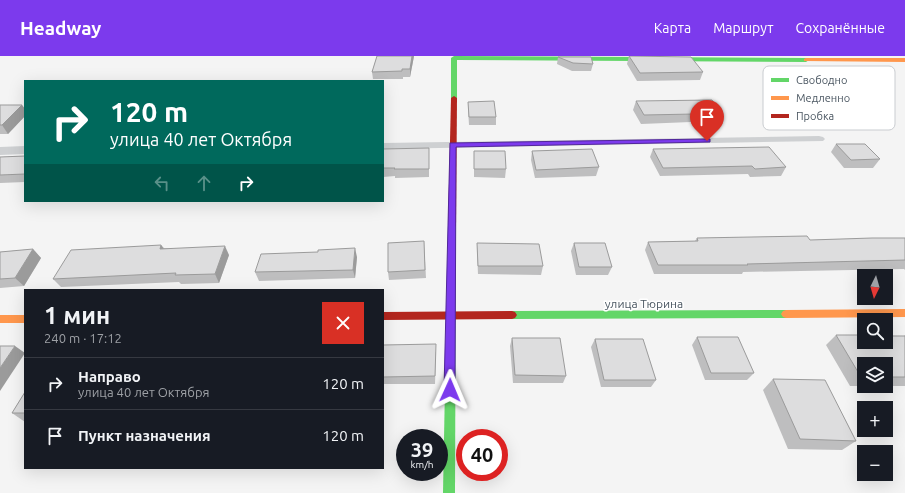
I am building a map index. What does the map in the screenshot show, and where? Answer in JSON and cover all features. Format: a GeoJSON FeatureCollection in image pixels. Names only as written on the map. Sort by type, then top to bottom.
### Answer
{"type":"FeatureCollection","features":[{"type":"Feature","properties":{"kind":"street"},"geometry":{"type":"LineString","coordinates":[[449,493],[454,58],[905,60]]}},
{"type":"Feature","properties":{"kind":"street"},"geometry":{"type":"LineString","coordinates":[[384,146],[819,139]]}},
{"type":"Feature","properties":{"kind":"street"},"geometry":{"type":"LineString","coordinates":[[0,150],[24,150]]}},
{"type":"Feature","properties":{"kind":"street","name":"улица Тюрина"},"geometry":{"type":"LineString","coordinates":[[384,316],[905,313]]}},
{"type":"Feature","properties":{"kind":"street"},"geometry":{"type":"LineString","coordinates":[[0,319],[24,319]]}},
{"type":"Feature","properties":{"kind":"building"},"geometry":{"type":"Polygon","coordinates":[[[377,56],[412,56],[410,69],[402,69],[402,71],[372,72],[377,56]]]}},
{"type":"Feature","properties":{"kind":"building"},"geometry":{"type":"Polygon","coordinates":[[[629,56],[691,57],[703,72],[640,73],[629,56]]]}},
{"type":"Feature","properties":{"kind":"building"},"geometry":{"type":"Polygon","coordinates":[[[558,57],[591,57],[593,64],[573,63],[558,57]]]}},
{"type":"Feature","properties":{"kind":"building"},"geometry":{"type":"Polygon","coordinates":[[[712,100],[722,115],[644,115],[636,101],[712,100]]]}},
{"type":"Feature","properties":{"kind":"building"},"geometry":{"type":"Polygon","coordinates":[[[494,101],[496,117],[469,117],[468,102],[494,101]]]}},
{"type":"Feature","properties":{"kind":"building"},"geometry":{"type":"Polygon","coordinates":[[[0,105],[22,105],[2,125],[0,125],[0,105]]]}},
{"type":"Feature","properties":{"kind":"building"},"geometry":{"type":"Polygon","coordinates":[[[836,144],[865,144],[880,159],[851,160],[836,144]]]}},
{"type":"Feature","properties":{"kind":"building"},"geometry":{"type":"Polygon","coordinates":[[[769,147],[786,167],[755,169],[752,166],[663,168],[653,149],[769,147]]]}},
{"type":"Feature","properties":{"kind":"building"},"geometry":{"type":"Polygon","coordinates":[[[429,148],[429,169],[384,168],[384,149],[429,148]]]}},
{"type":"Feature","properties":{"kind":"building"},"geometry":{"type":"Polygon","coordinates":[[[592,149],[599,167],[536,170],[532,151],[592,149]]]}},
{"type":"Feature","properties":{"kind":"building"},"geometry":{"type":"Polygon","coordinates":[[[474,151],[505,151],[506,169],[474,169],[474,151]]]}},
{"type":"Feature","properties":{"kind":"building"},"geometry":{"type":"Polygon","coordinates":[[[24,156],[24,174],[0,175],[0,157],[24,156]]]}},
{"type":"Feature","properties":{"kind":"building"},"geometry":{"type":"Polygon","coordinates":[[[807,236],[810,240],[905,238],[905,260],[747,264],[748,265],[658,265],[648,242],[698,241],[697,238],[807,236]]]}},
{"type":"Feature","properties":{"kind":"building"},"geometry":{"type":"Polygon","coordinates":[[[424,241],[425,270],[388,272],[388,243],[424,241]]]}},
{"type":"Feature","properties":{"kind":"building"},"geometry":{"type":"Polygon","coordinates":[[[477,243],[539,244],[543,266],[478,266],[477,243]]]}},
{"type":"Feature","properties":{"kind":"building"},"geometry":{"type":"Polygon","coordinates":[[[574,243],[605,243],[612,267],[579,267],[574,243]]]}},
{"type":"Feature","properties":{"kind":"building"},"geometry":{"type":"Polygon","coordinates":[[[161,245],[160,249],[225,246],[215,274],[175,275],[176,273],[53,279],[71,250],[161,245]]]}},
{"type":"Feature","properties":{"kind":"building"},"geometry":{"type":"Polygon","coordinates":[[[355,248],[353,270],[255,272],[261,254],[318,252],[318,250],[355,248]]]}},
{"type":"Feature","properties":{"kind":"building"},"geometry":{"type":"Polygon","coordinates":[[[33,249],[15,278],[0,279],[0,252],[33,249]]]}},
{"type":"Feature","properties":{"kind":"building"},"geometry":{"type":"Polygon","coordinates":[[[836,335],[857,335],[857,349],[893,349],[893,336],[905,336],[905,377],[893,377],[893,357],[857,357],[857,370],[836,335]]]}},
{"type":"Feature","properties":{"kind":"building"},"geometry":{"type":"Polygon","coordinates":[[[697,337],[738,337],[754,373],[711,373],[697,337]]]}},
{"type":"Feature","properties":{"kind":"building"},"geometry":{"type":"Polygon","coordinates":[[[512,338],[560,338],[566,376],[515,375],[512,338]]]}},
{"type":"Feature","properties":{"kind":"building"},"geometry":{"type":"Polygon","coordinates":[[[595,339],[643,339],[656,380],[604,380],[595,339]]]}},
{"type":"Feature","properties":{"kind":"building"},"geometry":{"type":"Polygon","coordinates":[[[436,344],[435,376],[384,377],[384,345],[436,344]]]}},
{"type":"Feature","properties":{"kind":"building"},"geometry":{"type":"Polygon","coordinates":[[[0,346],[15,346],[0,368],[0,346]]]}},
{"type":"Feature","properties":{"kind":"building"},"geometry":{"type":"Polygon","coordinates":[[[773,379],[825,380],[856,441],[800,439],[773,379]]]}},
{"type":"Feature","properties":{"kind":"building"},"geometry":{"type":"Polygon","coordinates":[[[24,394],[24,413],[12,413],[24,394]]]}},
{"type":"Feature","properties":{"kind":"traffic: fast"},"geometry":{"type":"LineString","coordinates":[[454,98],[454,58],[806,60]]}},
{"type":"Feature","properties":{"kind":"traffic: fast"},"geometry":{"type":"LineString","coordinates":[[449,493],[452,226]]}},
{"type":"Feature","properties":{"kind":"traffic: fast"},"geometry":{"type":"LineString","coordinates":[[512,315],[786,314]]}},
{"type":"Feature","properties":{"kind":"traffic: slow"},"geometry":{"type":"LineString","coordinates":[[806,60],[905,60]]}},
{"type":"Feature","properties":{"kind":"traffic: slow"},"geometry":{"type":"LineString","coordinates":[[786,314],[905,313]]}},
{"type":"Feature","properties":{"kind":"traffic: slow"},"geometry":{"type":"LineString","coordinates":[[0,319],[24,319]]}},
{"type":"Feature","properties":{"kind":"traffic: jam"},"geometry":{"type":"LineString","coordinates":[[452,226],[454,98]]}},
{"type":"Feature","properties":{"kind":"traffic: jam"},"geometry":{"type":"LineString","coordinates":[[384,316],[512,315]]}},
{"type":"Feature","properties":{"kind":"route"},"geometry":{"type":"LineString","coordinates":[[450,390],[452,145],[707,141]]}}]}
